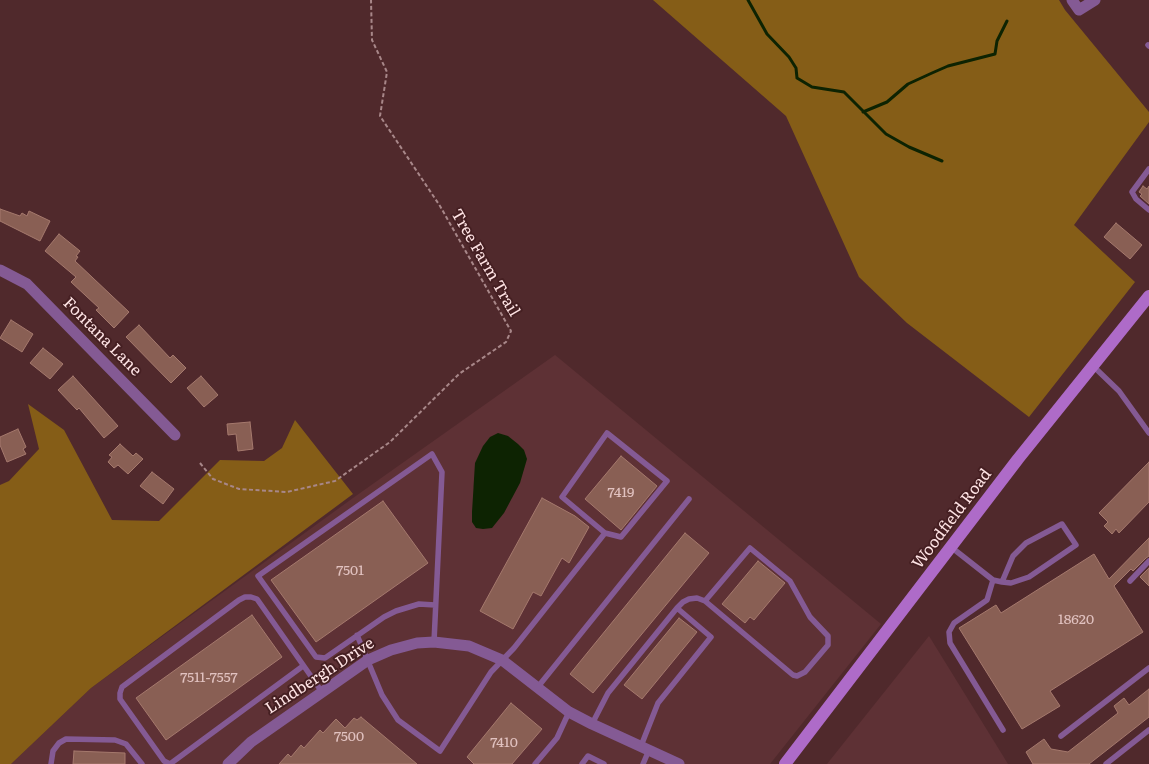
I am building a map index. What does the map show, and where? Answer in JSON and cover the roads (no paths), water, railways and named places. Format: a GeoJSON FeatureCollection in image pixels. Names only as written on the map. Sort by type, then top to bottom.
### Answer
{"type":"FeatureCollection","features":[{"type":"Feature","properties":{"kind":"main road","name":"Woodfield Road"},"geometry":{"type":"LineString","coordinates":[[784,764],[1018,459],[1149,296]]}},
{"type":"Feature","properties":{"kind":"street"},"geometry":{"type":"LineString","coordinates":[[1072,0],[1079,10],[1095,0]]}},
{"type":"Feature","properties":{"kind":"street","name":"Fontana Lane"},"geometry":{"type":"LineString","coordinates":[[0,270],[27,284],[175,435]]}},
{"type":"Feature","properties":{"kind":"street","name":"Lindbergh Drive"},"geometry":{"type":"LineString","coordinates":[[228,764],[251,742],[368,660],[391,650],[417,643],[434,642],[469,646],[502,660],[569,712],[679,764]]}},
{"type":"Feature","properties":{"kind":"lane"},"geometry":{"type":"LineString","coordinates":[[1149,169],[1132,192],[1136,200],[1149,210]]}},
{"type":"Feature","properties":{"kind":"lane"},"geometry":{"type":"LineString","coordinates":[[1092,366],[1119,391],[1149,433]]}},
{"type":"Feature","properties":{"kind":"lane"},"geometry":{"type":"LineString","coordinates":[[607,433],[667,481],[621,537],[605,533],[562,497],[607,433]]}},
{"type":"Feature","properties":{"kind":"lane"},"geometry":{"type":"LineString","coordinates":[[434,642],[442,472],[432,454],[258,576],[316,658],[325,658],[384,617],[396,611],[418,604],[435,605]]}},
{"type":"Feature","properties":{"kind":"lane"},"geometry":{"type":"LineString","coordinates":[[537,688],[689,499]]}},
{"type":"Feature","properties":{"kind":"lane"},"geometry":{"type":"LineString","coordinates":[[951,547],[993,580],[1002,582],[1012,583],[1029,577],[1076,546],[1062,524],[1026,543],[1013,556],[1002,582]]}},
{"type":"Feature","properties":{"kind":"lane"},"geometry":{"type":"LineString","coordinates":[[357,635],[382,695],[398,720],[440,751],[491,672],[514,648],[605,533]]}},
{"type":"Feature","properties":{"kind":"lane"},"geometry":{"type":"LineString","coordinates":[[592,724],[608,693],[677,608],[683,602],[690,599],[697,598],[705,602],[793,675],[798,676],[805,672],[828,645],[828,636],[810,617],[790,581],[750,548],[705,602]]}},
{"type":"Feature","properties":{"kind":"lane"},"geometry":{"type":"LineString","coordinates":[[1130,581],[1149,561]]}},
{"type":"Feature","properties":{"kind":"lane"},"geometry":{"type":"LineString","coordinates":[[993,580],[987,600],[954,623],[949,632],[950,643],[1003,730]]}},
{"type":"Feature","properties":{"kind":"lane"},"geometry":{"type":"LineString","coordinates":[[303,666],[170,764],[164,761],[120,700],[122,687],[245,597],[256,599],[322,692]]}},
{"type":"Feature","properties":{"kind":"lane"},"geometry":{"type":"LineString","coordinates":[[643,764],[645,748],[658,703],[711,636],[677,608]]}},
{"type":"Feature","properties":{"kind":"lane"},"geometry":{"type":"LineString","coordinates":[[1061,736],[1149,668]]}},
{"type":"Feature","properties":{"kind":"lane"},"geometry":{"type":"LineString","coordinates":[[535,764],[557,738],[569,712]]}},
{"type":"Feature","properties":{"kind":"lane"},"geometry":{"type":"LineString","coordinates":[[1106,764],[1149,730]]}},
{"type":"Feature","properties":{"kind":"lane"},"geometry":{"type":"LineString","coordinates":[[51,764],[53,751],[59,742],[66,739],[115,740],[126,744],[142,764]]}},
{"type":"Feature","properties":{"kind":"lane"},"geometry":{"type":"LineString","coordinates":[[582,764],[588,756],[604,764]]}},
{"type":"Feature","properties":{"kind":"waterway"},"geometry":{"type":"LineString","coordinates":[[748,0],[767,34],[789,57],[796,68],[797,78],[812,87],[844,92],[886,134],[909,147],[942,161]]}},
{"type":"Feature","properties":{"kind":"waterway"},"geometry":{"type":"LineString","coordinates":[[863,112],[887,102],[908,84],[932,73],[948,66],[995,54],[997,41],[1007,21]]}}]}
